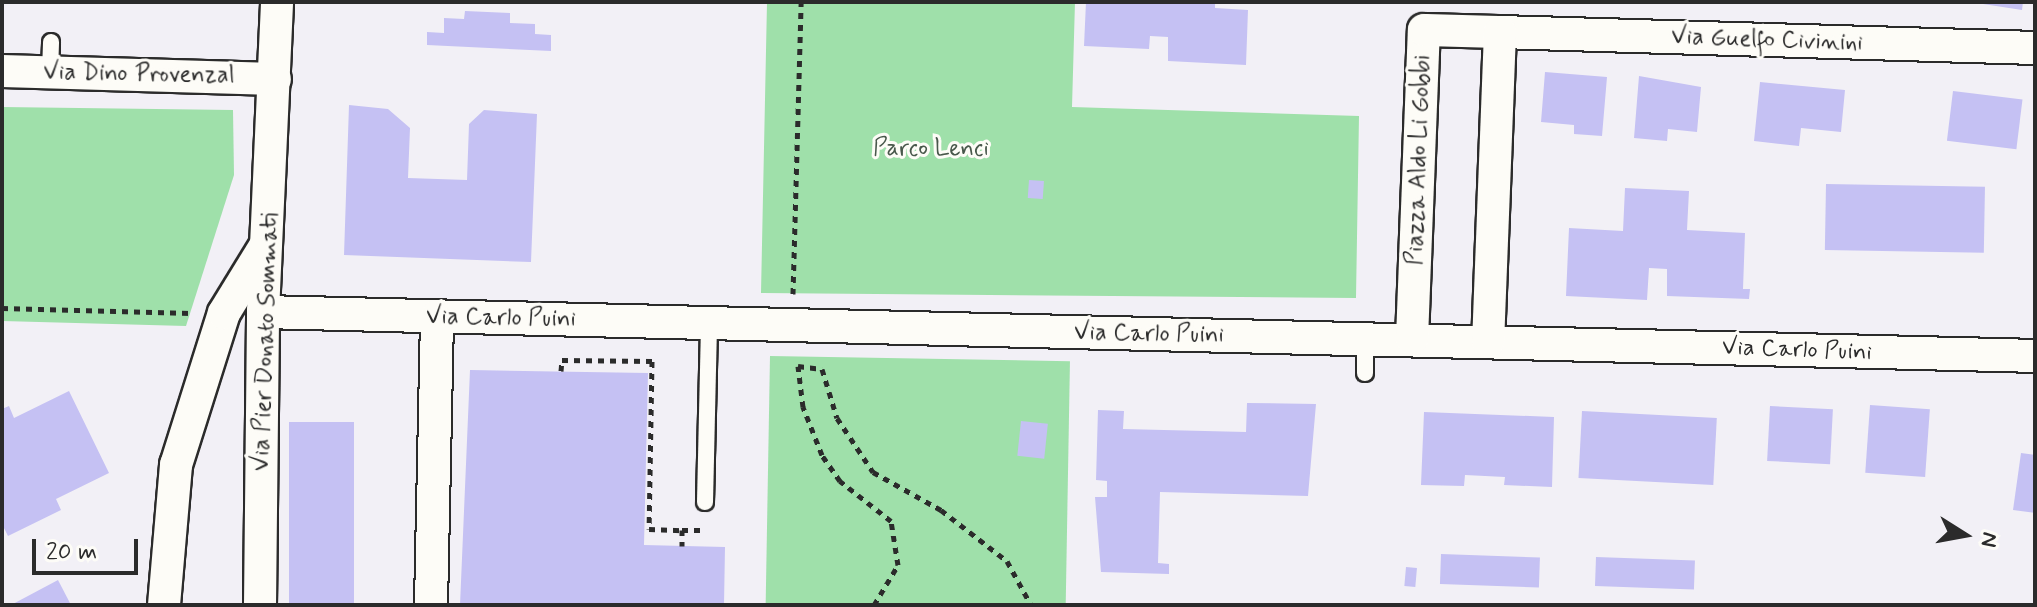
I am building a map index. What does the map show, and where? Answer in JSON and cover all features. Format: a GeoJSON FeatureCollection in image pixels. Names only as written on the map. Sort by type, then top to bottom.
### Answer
{"type":"FeatureCollection","features":[{"type":"Feature","properties":{"kind":"street","name":"Via Pier Donato Sommati"},"geometry":{"type":"LineString","coordinates":[[260,605],[263,312],[277,2]]}},
{"type":"Feature","properties":{"kind":"street","name":"Piazza Aldo Li Gobbi"},"geometry":{"type":"LineString","coordinates":[[1412,339],[1424,30],[1500,32]]}},
{"type":"Feature","properties":{"kind":"street","name":"Via Guelfo Civinini"},"geometry":{"type":"LineString","coordinates":[[1500,32],[2035,48]]}},
{"type":"Feature","properties":{"kind":"street"},"geometry":{"type":"LineString","coordinates":[[1488,342],[1500,32]]}},
{"type":"Feature","properties":{"kind":"street","name":"Via Dino Provenzal"},"geometry":{"type":"LineString","coordinates":[[2,71],[51,57],[275,79]]}},
{"type":"Feature","properties":{"kind":"street"},"geometry":{"type":"LineString","coordinates":[[164,605],[176,465],[224,313],[267,244]]}},
{"type":"Feature","properties":{"kind":"street","name":"Via Carlo Puini"},"geometry":{"type":"LineString","coordinates":[[263,312],[2035,356]]}},
{"type":"Feature","properties":{"kind":"street"},"geometry":{"type":"LineString","coordinates":[[431,605],[445,316]]}},
{"type":"Feature","properties":{"kind":"lane"},"geometry":{"type":"LineString","coordinates":[[445,316],[446,605]]}},
{"type":"Feature","properties":{"kind":"lane"},"geometry":{"type":"LineString","coordinates":[[705,502],[709,322]]}},
{"type":"Feature","properties":{"kind":"lane"},"geometry":{"type":"LineString","coordinates":[[1365,339],[1365,373]]}},
{"type":"Feature","properties":{"kind":"path"},"geometry":{"type":"LineString","coordinates":[[793,276],[801,2]]}},
{"type":"Feature","properties":{"kind":"path"},"geometry":{"type":"LineString","coordinates":[[2,308],[224,313]]}},
{"type":"Feature","properties":{"kind":"path"},"geometry":{"type":"LineString","coordinates":[[548,355],[652,361],[649,529],[682,530],[682,546]]}},
{"type":"Feature","properties":{"kind":"path"},"geometry":{"type":"LineString","coordinates":[[874,605],[898,565],[891,521],[840,481],[822,455],[803,407],[798,366],[822,369],[837,418],[873,472],[941,510],[1007,561],[1031,605]]}},
{"type":"Feature","properties":{"kind":"green space","name":"Parco Lenci"},"geometry":{"type":"Polygon","coordinates":[[[767,2],[1075,2],[1072,107],[1359,116],[1356,298],[761,293],[767,2]]]}},
{"type":"Feature","properties":{"kind":"green space"},"geometry":{"type":"Polygon","coordinates":[[[2,107],[233,110],[234,175],[186,326],[2,321],[2,107]]]}},
{"type":"Feature","properties":{"kind":"green space"},"geometry":{"type":"Polygon","coordinates":[[[770,356],[1070,361],[1066,605],[766,605],[770,356]]]}},
{"type":"Feature","properties":{"kind":"building"},"geometry":{"type":"Polygon","coordinates":[[[1086,2],[1215,2],[1215,8],[1248,10],[1246,65],[1168,61],[1168,37],[1150,36],[1149,49],[1084,46],[1086,2]]]}},
{"type":"Feature","properties":{"kind":"building"},"geometry":{"type":"Polygon","coordinates":[[[1970,2],[2023,2],[2022,10],[1970,2]]]}},
{"type":"Feature","properties":{"kind":"building"},"geometry":{"type":"Polygon","coordinates":[[[465,11],[510,13],[510,23],[535,24],[535,34],[551,35],[551,51],[427,45],[427,32],[444,33],[444,18],[464,19],[465,11]]]}},
{"type":"Feature","properties":{"kind":"building"},"geometry":{"type":"Polygon","coordinates":[[[1545,72],[1607,77],[1602,136],[1574,134],[1574,125],[1541,122],[1545,72]]]}},
{"type":"Feature","properties":{"kind":"building"},"geometry":{"type":"Polygon","coordinates":[[[1639,76],[1701,87],[1697,132],[1668,129],[1667,141],[1634,138],[1639,76]]]}},
{"type":"Feature","properties":{"kind":"building"},"geometry":{"type":"Polygon","coordinates":[[[1760,82],[1845,90],[1841,132],[1801,128],[1799,146],[1754,141],[1760,82]]]}},
{"type":"Feature","properties":{"kind":"building"},"geometry":{"type":"Polygon","coordinates":[[[1953,91],[2022,100],[2016,149],[1947,141],[1953,91]]]}},
{"type":"Feature","properties":{"kind":"building"},"geometry":{"type":"Polygon","coordinates":[[[349,105],[388,109],[410,128],[408,178],[467,180],[469,124],[484,110],[537,114],[531,262],[344,255],[349,105]]]}},
{"type":"Feature","properties":{"kind":"building"},"geometry":{"type":"Polygon","coordinates":[[[1029,180],[1044,181],[1043,199],[1028,198],[1029,180]]]}},
{"type":"Feature","properties":{"kind":"building"},"geometry":{"type":"Polygon","coordinates":[[[1826,184],[1985,187],[1984,253],[1825,250],[1826,184]]]}},
{"type":"Feature","properties":{"kind":"building"},"geometry":{"type":"Polygon","coordinates":[[[1625,188],[1689,191],[1687,230],[1745,233],[1743,289],[1750,289],[1749,299],[1667,296],[1667,269],[1649,268],[1647,300],[1566,296],[1569,228],[1623,231],[1625,188]]]}},
{"type":"Feature","properties":{"kind":"building"},"geometry":{"type":"Polygon","coordinates":[[[470,370],[648,373],[644,545],[725,547],[724,605],[460,605],[470,370]]]}},
{"type":"Feature","properties":{"kind":"building"},"geometry":{"type":"Polygon","coordinates":[[[69,391],[109,473],[56,499],[61,510],[8,536],[2,524],[2,409],[9,406],[14,418],[69,391]]]}},
{"type":"Feature","properties":{"kind":"building"},"geometry":{"type":"Polygon","coordinates":[[[1247,403],[1316,404],[1308,496],[1160,492],[1158,563],[1169,564],[1169,574],[1101,572],[1095,497],[1107,497],[1107,481],[1096,480],[1098,410],[1124,411],[1123,429],[1246,432],[1247,403]]]}},
{"type":"Feature","properties":{"kind":"building"},"geometry":{"type":"Polygon","coordinates":[[[1870,405],[1930,409],[1925,477],[1865,473],[1870,405]]]}},
{"type":"Feature","properties":{"kind":"building"},"geometry":{"type":"Polygon","coordinates":[[[1770,406],[1833,409],[1830,464],[1767,461],[1770,406]]]}},
{"type":"Feature","properties":{"kind":"building"},"geometry":{"type":"Polygon","coordinates":[[[1582,411],[1717,418],[1713,485],[1578,478],[1582,411]]]}},
{"type":"Feature","properties":{"kind":"building"},"geometry":{"type":"Polygon","coordinates":[[[1424,412],[1554,417],[1552,487],[1504,485],[1505,477],[1465,475],[1464,486],[1421,485],[1424,412]]]}},
{"type":"Feature","properties":{"kind":"building"},"geometry":{"type":"Polygon","coordinates":[[[1021,421],[1048,424],[1044,459],[1017,456],[1021,421]]]}},
{"type":"Feature","properties":{"kind":"building"},"geometry":{"type":"Polygon","coordinates":[[[289,422],[354,422],[354,605],[289,605],[289,422]]]}},
{"type":"Feature","properties":{"kind":"building"},"geometry":{"type":"Polygon","coordinates":[[[2021,453],[2035,455],[2035,513],[2013,510],[2021,453]]]}},
{"type":"Feature","properties":{"kind":"building"},"geometry":{"type":"Polygon","coordinates":[[[1441,554],[1540,557],[1539,587],[1440,584],[1441,554]]]}},
{"type":"Feature","properties":{"kind":"building"},"geometry":{"type":"Polygon","coordinates":[[[1596,557],[1695,560],[1694,589],[1595,586],[1596,557]]]}},
{"type":"Feature","properties":{"kind":"building"},"geometry":{"type":"Polygon","coordinates":[[[1406,567],[1417,568],[1415,587],[1404,586],[1406,567]]]}},
{"type":"Feature","properties":{"kind":"building"},"geometry":{"type":"Polygon","coordinates":[[[58,580],[71,605],[11,605],[58,580]]]}}]}
